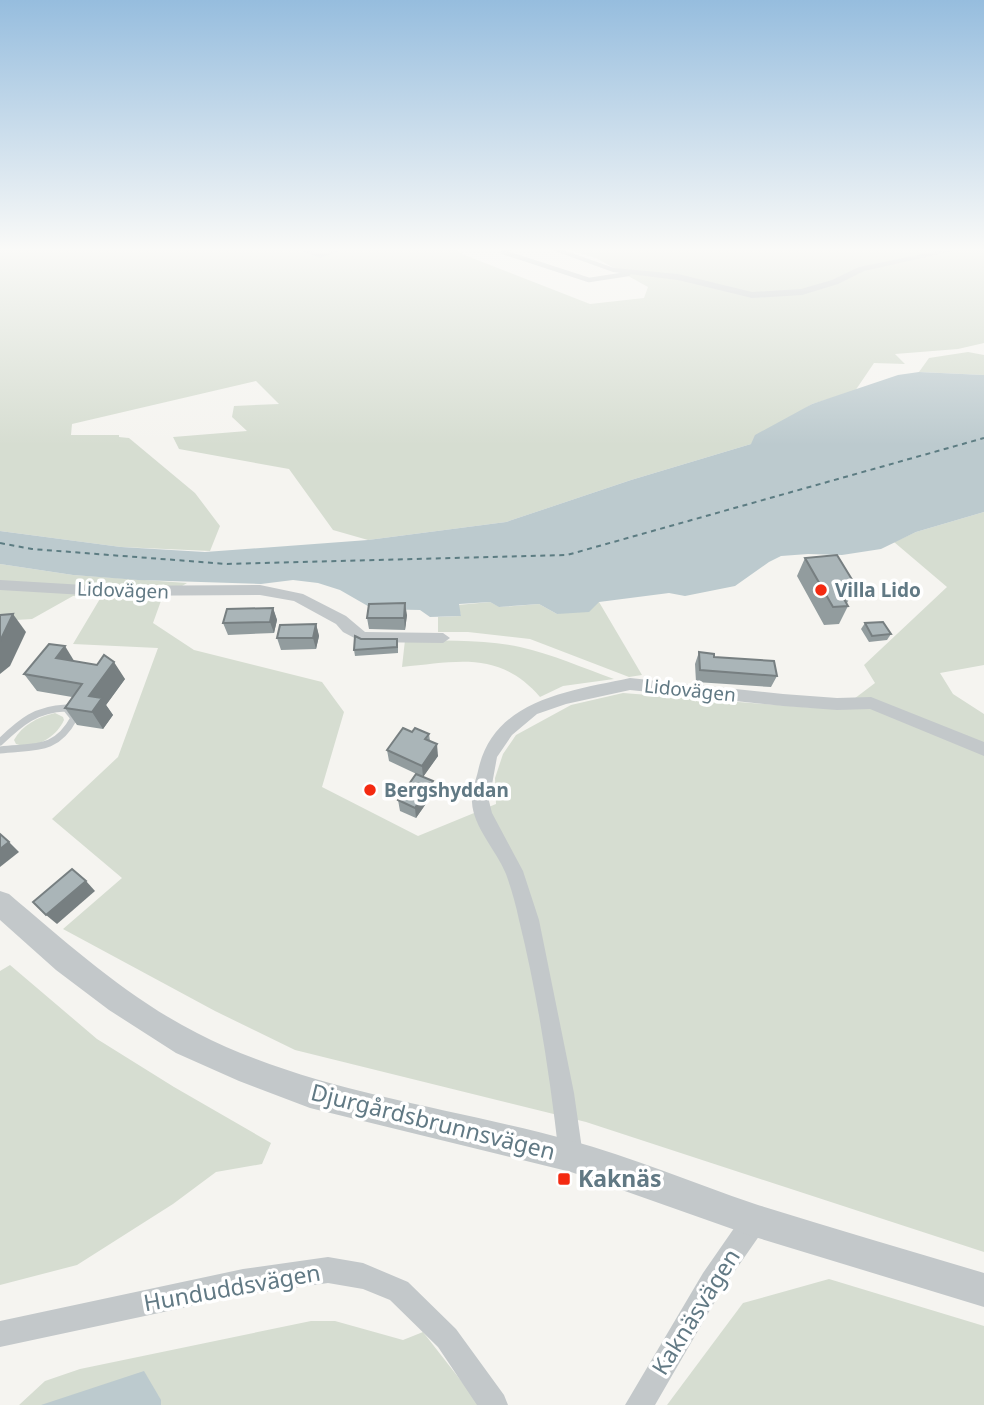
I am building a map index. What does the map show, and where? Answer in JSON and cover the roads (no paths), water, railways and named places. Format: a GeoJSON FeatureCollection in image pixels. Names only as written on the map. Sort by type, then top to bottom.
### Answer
{"type":"FeatureCollection","features":[{"type":"Feature","properties":{"kind":"street","name":"Lidovägen"},"geometry":{"type":"LineString","coordinates":[[0,585],[115,591],[260,590],[298,597],[341,620],[362,636],[443,639]]}},
{"type":"Feature","properties":{"kind":"street","name":"Lidovägen"},"geometry":{"type":"LineString","coordinates":[[571,1156],[563,1093],[529,920],[514,871],[484,815],[480,801],[489,756],[506,730],[531,710],[564,698],[630,684],[783,700],[837,704],[871,703],[984,749]]}},
{"type":"Feature","properties":{"kind":"street","name":"Djurgårdsbrunnsvägen"},"geometry":{"type":"LineString","coordinates":[[0,903],[66,960],[119,1000],[186,1043],[239,1066],[310,1093],[571,1156],[755,1220],[984,1290]]}},
{"type":"Feature","properties":{"kind":"street","name":"Kaknäsvägen"},"geometry":{"type":"LineString","coordinates":[[639,1405],[712,1282],[755,1220]]}},
{"type":"Feature","properties":{"kind":"street","name":"Hunduddsvägen"},"geometry":{"type":"LineString","coordinates":[[0,1334],[243,1282],[328,1270],[363,1276],[399,1291],[447,1338],[494,1405]]}},
{"type":"Feature","properties":{"kind":"lane"},"geometry":{"type":"LineString","coordinates":[[0,742],[29,714],[50,708],[66,708],[74,718],[67,734],[59,741],[0,750]]}},
{"type":"Feature","properties":{"kind":"place","name":"Villa Lido"},"geometry":{"type":"Point","coordinates":[821,590]}},
{"type":"Feature","properties":{"kind":"place","name":"Bergshyddan"},"geometry":{"type":"Point","coordinates":[370,790]}},
{"type":"Feature","properties":{"kind":"place","name":"Kaknäs"},"geometry":{"type":"Point","coordinates":[564,1179]}}]}
